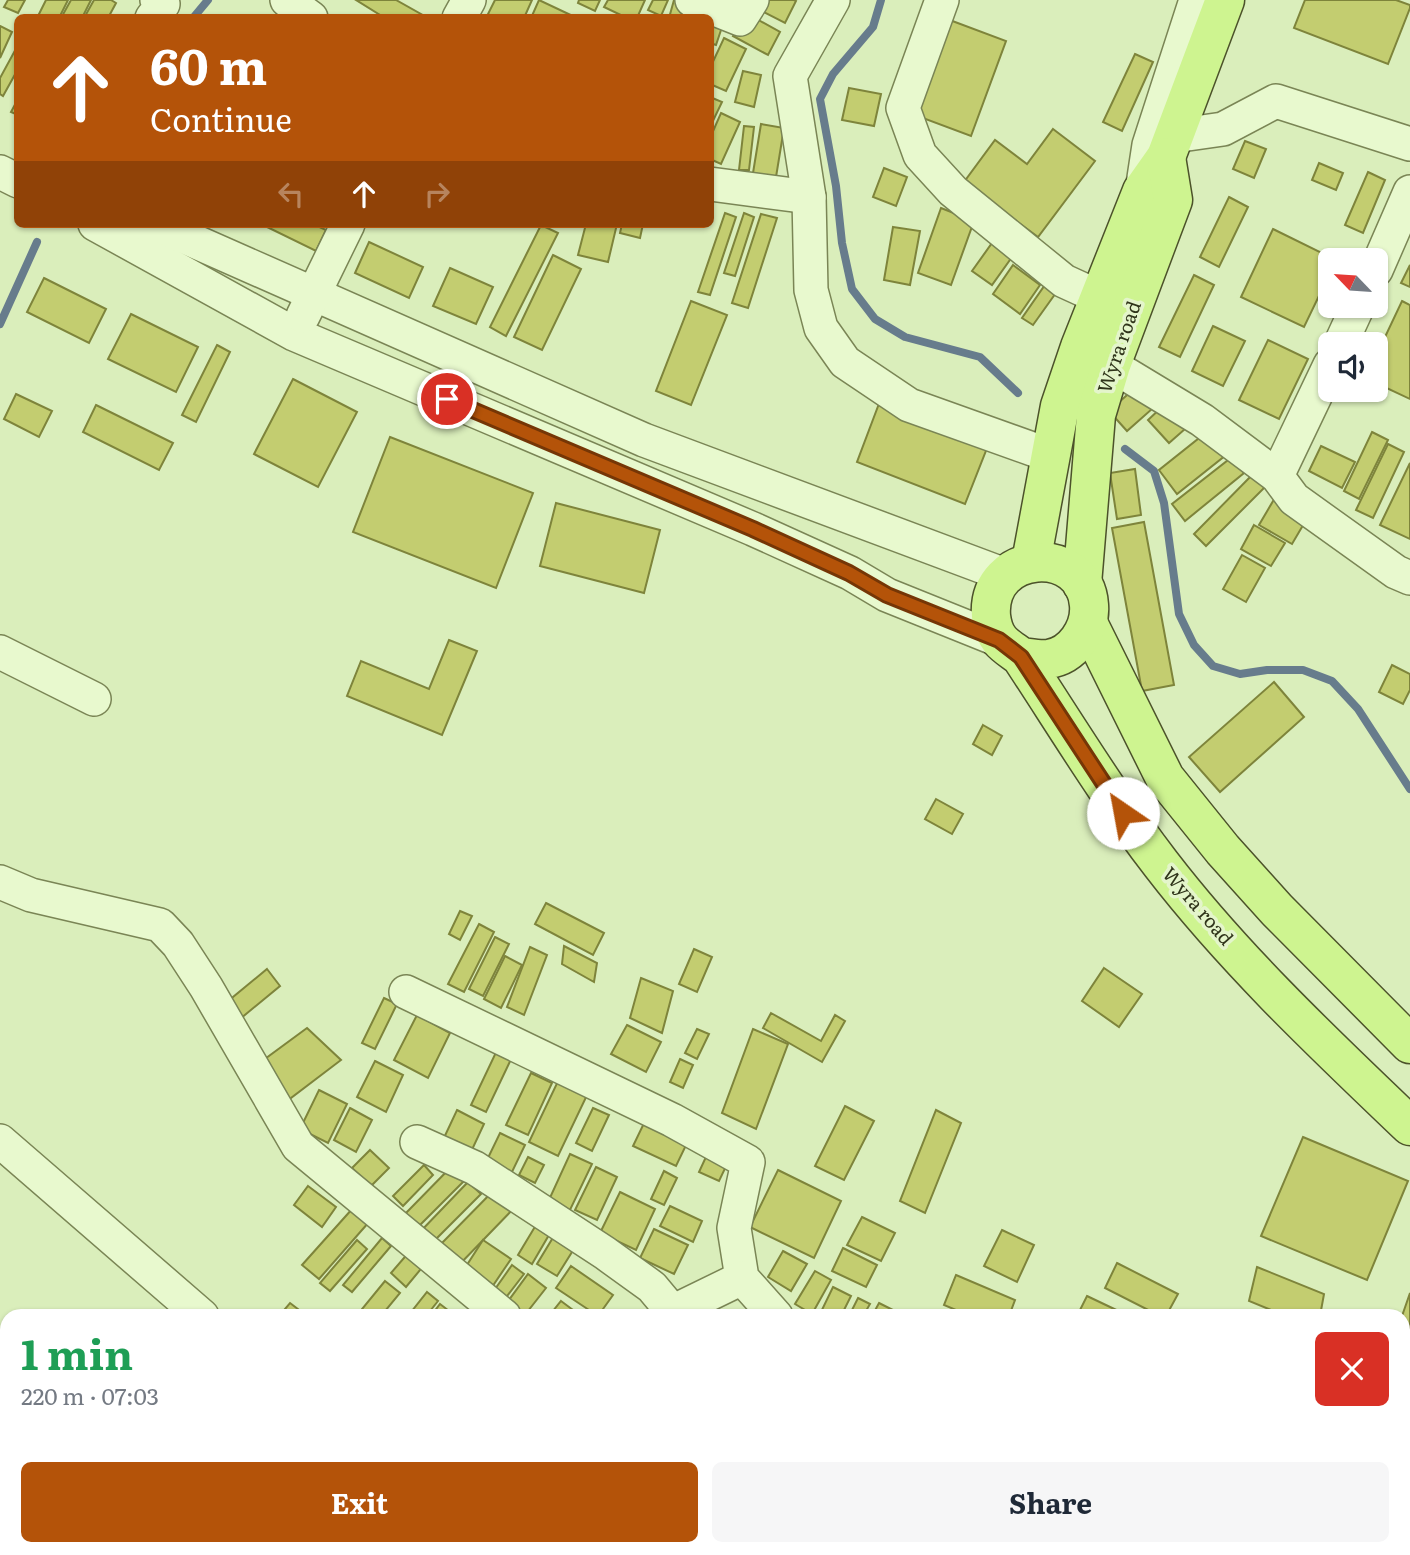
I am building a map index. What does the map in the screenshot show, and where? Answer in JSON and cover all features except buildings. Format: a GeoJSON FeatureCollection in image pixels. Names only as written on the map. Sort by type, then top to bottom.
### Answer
{"type":"FeatureCollection","features":[{"type":"Feature","properties":{"kind":"main road"},"geometry":{"type":"LineString","coordinates":[[1174,135],[1225,0]]}},
{"type":"Feature","properties":{"kind":"main road","name":"Wyra road"},"geometry":{"type":"LineString","coordinates":[[1174,135],[1142,191],[1099,297],[1060,406],[1018,568],[995,589],[990,606],[992,624],[1123,813],[1214,928],[1300,1018],[1410,1126]]}},
{"type":"Feature","properties":{"kind":"main road","name":"Wyra road"},"geometry":{"type":"LineString","coordinates":[[1174,135],[1173,200],[1111,365],[1096,415],[1083,584],[1089,603],[1088,623],[1165,778],[1223,850],[1277,910],[1410,1044]]}},
{"type":"Feature","properties":{"kind":"main road"},"geometry":{"type":"LineString","coordinates":[[1018,568],[1051,562],[1069,569],[1083,584]]}},
{"type":"Feature","properties":{"kind":"main road"},"geometry":{"type":"LineString","coordinates":[[1010,648],[1049,659],[1074,647],[1088,623]]}},
{"type":"Feature","properties":{"kind":"street"},"geometry":{"type":"LineString","coordinates":[[155,14],[163,4],[157,0]]}},
{"type":"Feature","properties":{"kind":"street"},"geometry":{"type":"LineString","coordinates":[[287,0],[305,14]]}},
{"type":"Feature","properties":{"kind":"street"},"geometry":{"type":"LineString","coordinates":[[692,0],[740,19],[752,0]]}},
{"type":"Feature","properties":{"kind":"street"},"geometry":{"type":"LineString","coordinates":[[942,0],[903,108],[920,155],[953,191],[1064,281],[1099,297]]}},
{"type":"Feature","properties":{"kind":"street"},"geometry":{"type":"LineString","coordinates":[[1142,191],[1149,145],[1196,0]]}},
{"type":"Feature","properties":{"kind":"street"},"geometry":{"type":"LineString","coordinates":[[819,6],[790,76],[809,197],[811,290],[821,328],[845,362],[909,405],[1049,455]]}},
{"type":"Feature","properties":{"kind":"street"},"geometry":{"type":"LineString","coordinates":[[1174,135],[1223,129],[1276,101],[1410,144]]}},
{"type":"Feature","properties":{"kind":"street"},"geometry":{"type":"LineString","coordinates":[[714,185],[809,197]]}},
{"type":"Feature","properties":{"kind":"street"},"geometry":{"type":"LineString","coordinates":[[1386,248],[1410,192]]}},
{"type":"Feature","properties":{"kind":"street"},"geometry":{"type":"LineString","coordinates":[[103,228],[294,334],[753,529],[849,573],[887,595],[1010,648]]}},
{"type":"Feature","properties":{"kind":"street"},"geometry":{"type":"LineString","coordinates":[[164,228],[644,440],[1018,568]]}},
{"type":"Feature","properties":{"kind":"street"},"geometry":{"type":"LineString","coordinates":[[294,334],[346,228]]}},
{"type":"Feature","properties":{"kind":"street"},"geometry":{"type":"LineString","coordinates":[[1111,365],[1202,420],[1277,476],[1294,499],[1396,572],[1410,578]]}},
{"type":"Feature","properties":{"kind":"street"},"geometry":{"type":"LineString","coordinates":[[1277,476],[1318,390]]}},
{"type":"Feature","properties":{"kind":"street"},"geometry":{"type":"LineString","coordinates":[[0,652],[94,699]]}},
{"type":"Feature","properties":{"kind":"street"},"geometry":{"type":"LineString","coordinates":[[0,882],[31,895],[160,926],[178,944],[206,987],[298,1146],[496,1309]]}},
{"type":"Feature","properties":{"kind":"street"},"geometry":{"type":"LineString","coordinates":[[406,992],[672,1120],[748,1162],[734,1228],[742,1278],[770,1309]]}},
{"type":"Feature","properties":{"kind":"street"},"geometry":{"type":"LineString","coordinates":[[0,1141],[194,1309]]}},
{"type":"Feature","properties":{"kind":"street"},"geometry":{"type":"LineString","coordinates":[[417,1142],[475,1168],[605,1253],[652,1287],[666,1309]]}},
{"type":"Feature","properties":{"kind":"street"},"geometry":{"type":"LineString","coordinates":[[676,1309],[742,1278]]}},
{"type":"Feature","properties":{"kind":"waterway"},"geometry":{"type":"LineString","coordinates":[[196,14],[208,0]]}},
{"type":"Feature","properties":{"kind":"waterway"},"geometry":{"type":"LineString","coordinates":[[881,0],[873,27],[833,74],[820,99],[836,186],[842,243],[852,289],[875,319],[905,337],[980,357],[1018,393]]}},
{"type":"Feature","properties":{"kind":"waterway"},"geometry":{"type":"LineString","coordinates":[[0,324],[37,242]]}},
{"type":"Feature","properties":{"kind":"waterway"},"geometry":{"type":"LineString","coordinates":[[1125,449],[1154,471],[1164,503],[1179,614],[1194,645],[1213,666],[1240,674],[1267,670],[1303,670],[1332,681],[1358,709],[1410,789]]}},
{"type":"Feature","properties":{"kind":"route"},"geometry":{"type":"LineString","coordinates":[[447,399],[753,529],[849,573],[887,595],[999,640],[1021,657],[1123,813]]}}]}
